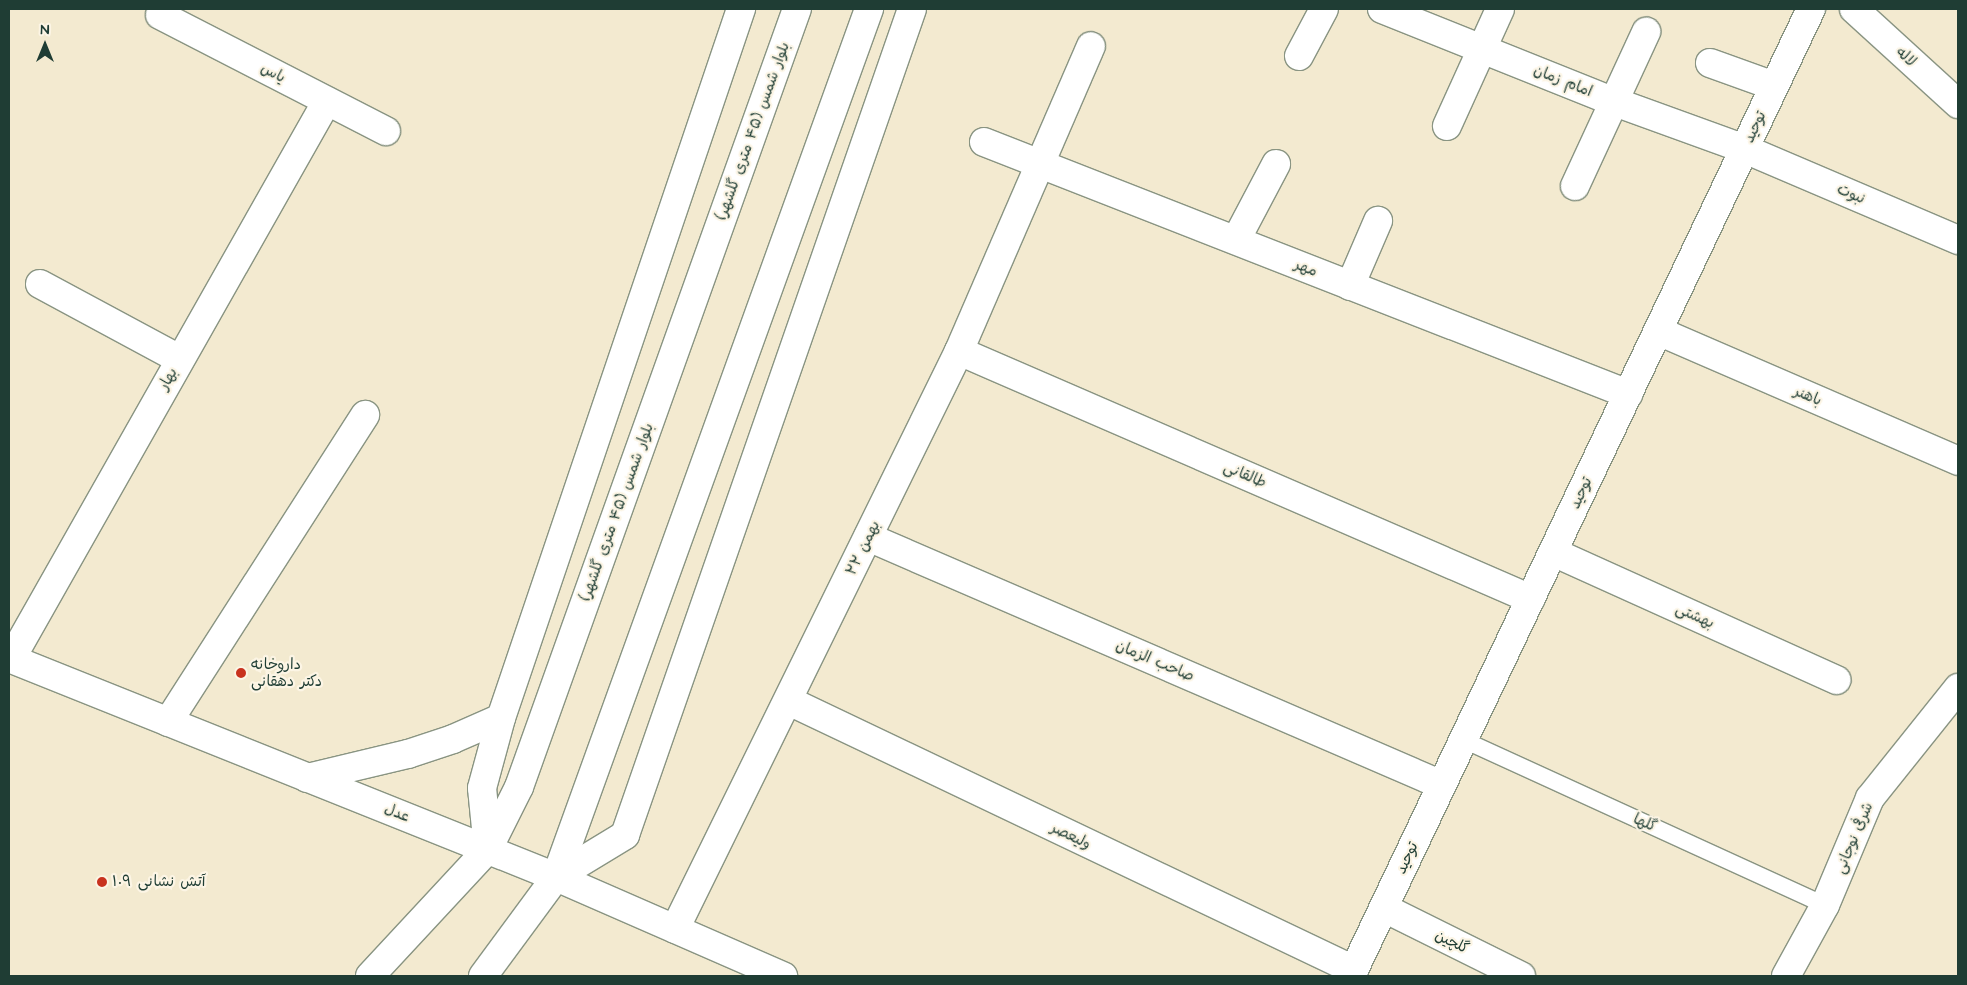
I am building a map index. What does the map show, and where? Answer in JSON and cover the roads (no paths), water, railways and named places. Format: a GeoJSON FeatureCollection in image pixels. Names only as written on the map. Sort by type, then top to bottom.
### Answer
{"type":"FeatureCollection","features":[{"type":"Feature","properties":{"kind":"street"},"geometry":{"type":"LineString","coordinates":[[488,850],[482,788],[501,718],[741,9]]}},
{"type":"Feature","properties":{"kind":"street","name":"بلوار شمس (۴۵ متری گلشهر)"},"geometry":{"type":"LineString","coordinates":[[370,976],[488,850],[519,787],[797,9]]}},
{"type":"Feature","properties":{"kind":"street"},"geometry":{"type":"LineString","coordinates":[[483,976],[556,877],[868,9]]}},
{"type":"Feature","properties":{"kind":"street"},"geometry":{"type":"LineString","coordinates":[[556,877],[625,835],[912,9]]}},
{"type":"Feature","properties":{"kind":"street"},"geometry":{"type":"LineString","coordinates":[[1299,56],[1324,9]]}},
{"type":"Feature","properties":{"kind":"street","name":"امام زمان"},"geometry":{"type":"LineString","coordinates":[[1382,9],[1616,102],[1745,149]]}},
{"type":"Feature","properties":{"kind":"street"},"geometry":{"type":"LineString","coordinates":[[1447,126],[1500,9]]}},
{"type":"Feature","properties":{"kind":"street","name":"توحید"},"geometry":{"type":"LineString","coordinates":[[1353,973],[1811,9]]}},
{"type":"Feature","properties":{"kind":"street","name":"لاله"},"geometry":{"type":"LineString","coordinates":[[1854,9],[1958,104]]}},
{"type":"Feature","properties":{"kind":"street","name":"یاس"},"geometry":{"type":"LineString","coordinates":[[160,15],[386,131]]}},
{"type":"Feature","properties":{"kind":"street"},"geometry":{"type":"LineString","coordinates":[[1575,186],[1616,102],[1646,32]]}},
{"type":"Feature","properties":{"kind":"street","name":"۲۲ بهمن"},"geometry":{"type":"LineString","coordinates":[[675,929],[789,701],[959,351],[1042,163],[1091,46]]}},
{"type":"Feature","properties":{"kind":"street"},"geometry":{"type":"LineString","coordinates":[[1710,63],[1774,86]]}},
{"type":"Feature","properties":{"kind":"street","name":"بهار"},"geometry":{"type":"LineString","coordinates":[[10,658],[327,101]]}},
{"type":"Feature","properties":{"kind":"street","name":"مهر"},"geometry":{"type":"LineString","coordinates":[[984,142],[1042,163],[1628,394]]}},
{"type":"Feature","properties":{"kind":"street","name":"نبوت"},"geometry":{"type":"LineString","coordinates":[[1745,149],[1958,240]]}},
{"type":"Feature","properties":{"kind":"street"},"geometry":{"type":"LineString","coordinates":[[1236,240],[1276,164]]}},
{"type":"Feature","properties":{"kind":"street"},"geometry":{"type":"LineString","coordinates":[[1350,286],[1378,220]]}},
{"type":"Feature","properties":{"kind":"street"},"geometry":{"type":"LineString","coordinates":[[40,284],[179,359]]}},
{"type":"Feature","properties":{"kind":"street","name":"باهنر"},"geometry":{"type":"LineString","coordinates":[[1658,331],[1958,461]]}},
{"type":"Feature","properties":{"kind":"street","name":"طالقانی"},"geometry":{"type":"LineString","coordinates":[[959,351],[1531,599]]}},
{"type":"Feature","properties":{"kind":"street"},"geometry":{"type":"LineString","coordinates":[[168,722],[365,414]]}},
{"type":"Feature","properties":{"kind":"street","name":"صاحب الزمان"},"geometry":{"type":"LineString","coordinates":[[868,537],[1442,785]]}},
{"type":"Feature","properties":{"kind":"street","name":"بهشتی"},"geometry":{"type":"LineString","coordinates":[[1553,552],[1836,680]]}},
{"type":"Feature","properties":{"kind":"street","name":"عدل"},"geometry":{"type":"LineString","coordinates":[[10,658],[556,877],[783,976]]}},
{"type":"Feature","properties":{"kind":"street","name":"شرفی نوجانی"},"geometry":{"type":"LineString","coordinates":[[1786,976],[1825,904],[1870,798],[1958,688]]}},
{"type":"Feature","properties":{"kind":"street","name":"ولیعصر"},"geometry":{"type":"LineString","coordinates":[[789,701],[1353,973]]}},
{"type":"Feature","properties":{"kind":"street"},"geometry":{"type":"LineString","coordinates":[[307,778],[408,754],[453,739],[501,718]]}},
{"type":"Feature","properties":{"kind":"street","name":"گلچین"},"geometry":{"type":"LineString","coordinates":[[1384,908],[1521,976]]}},
{"type":"Feature","properties":{"kind":"lane","name":"گلها"},"geometry":{"type":"LineString","coordinates":[[1464,740],[1825,904]]}},
{"type":"Feature","properties":{"kind":"place","name":"داروخانه دکتر دهقانی"},"geometry":{"type":"Point","coordinates":[241,673]}},
{"type":"Feature","properties":{"kind":"place","name":"آتش نشانی ۱۰۹"},"geometry":{"type":"Point","coordinates":[102,882]}}]}
